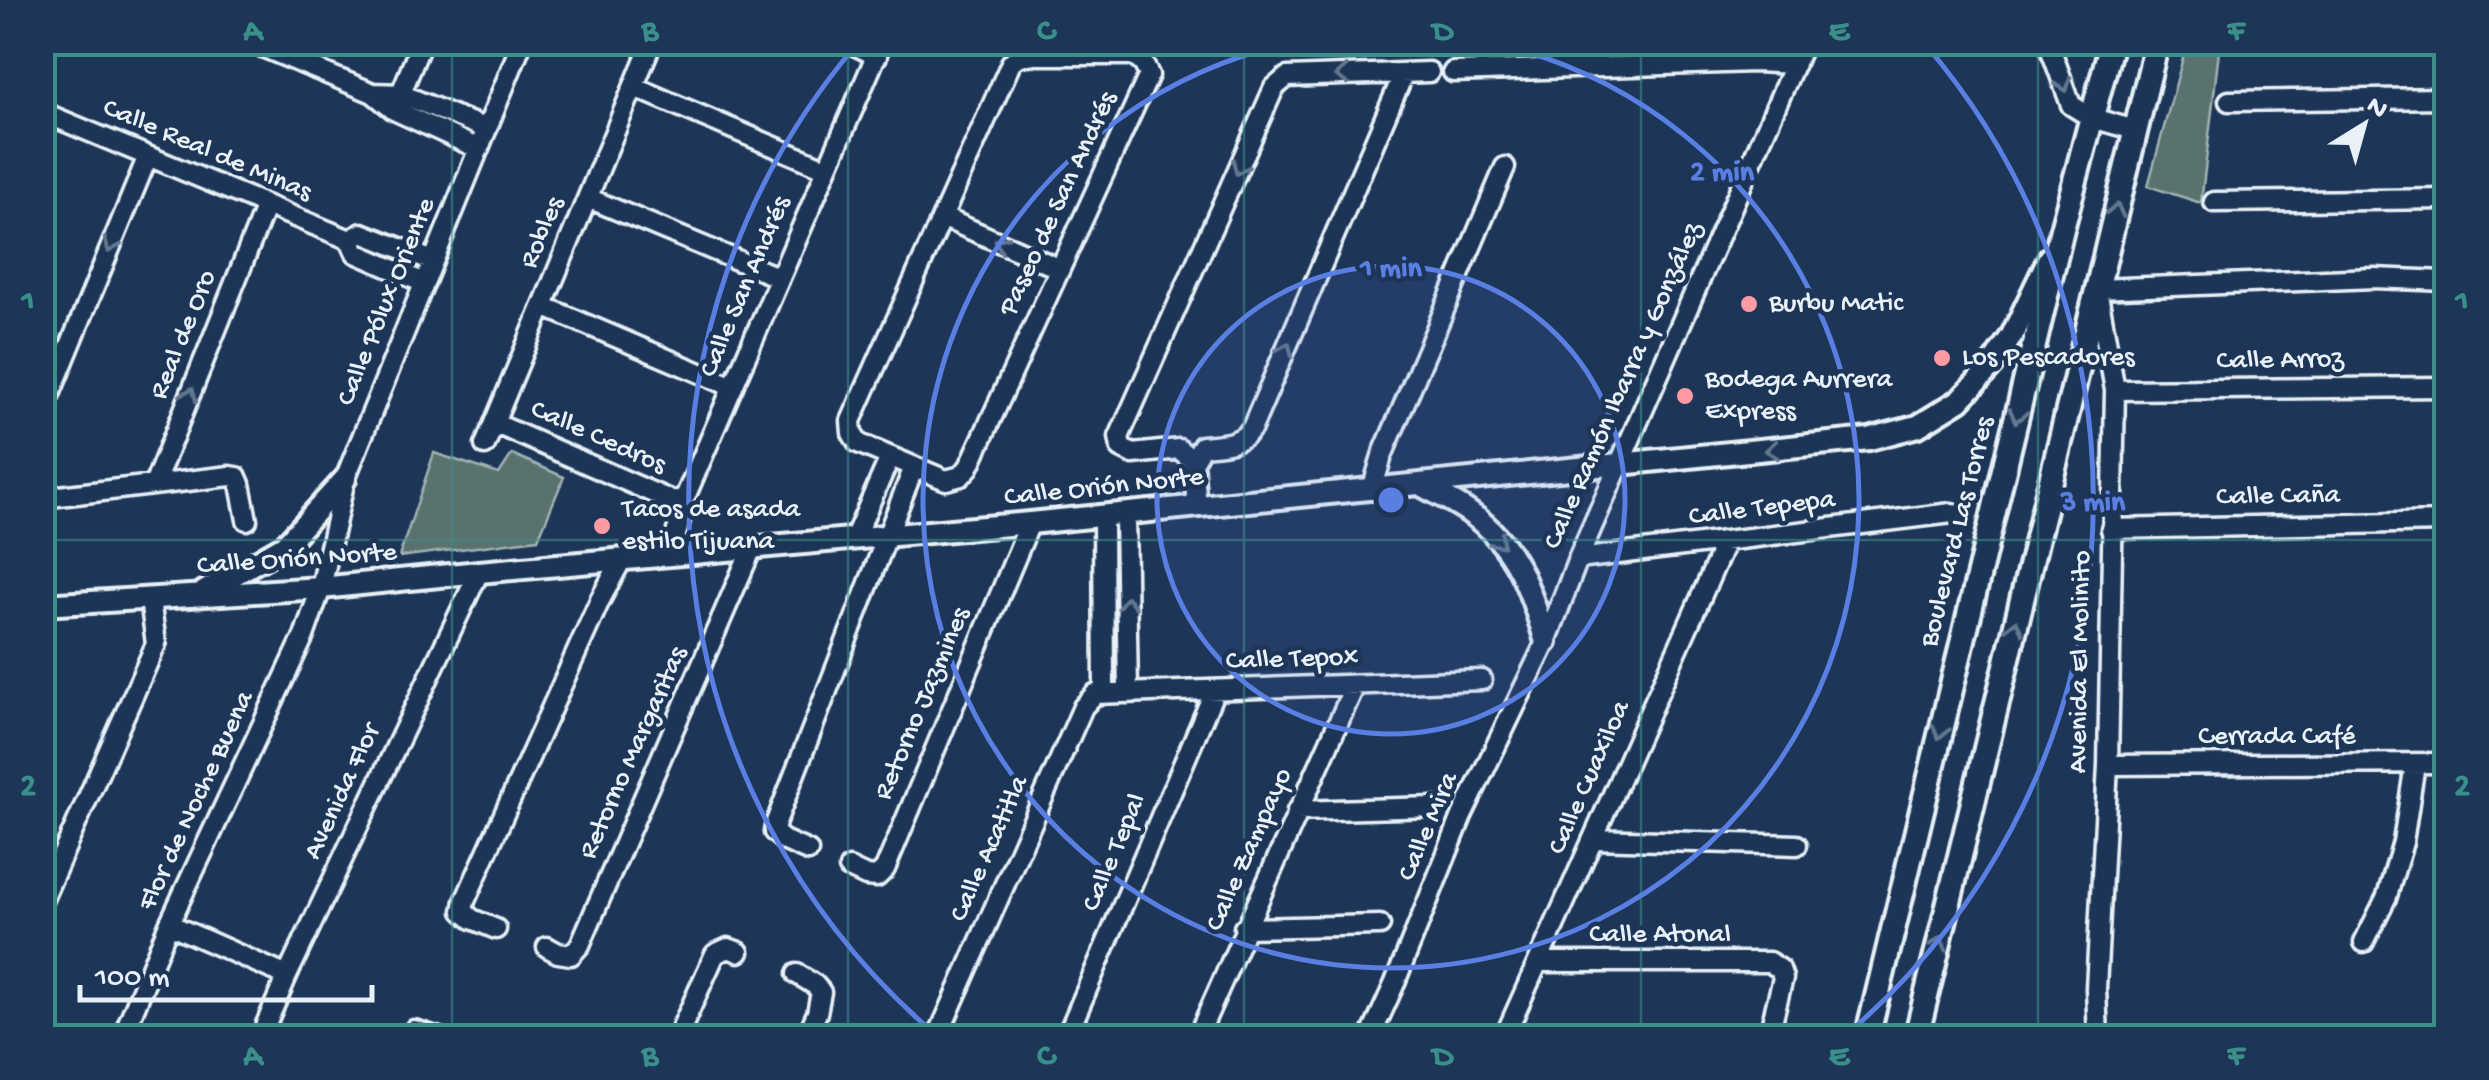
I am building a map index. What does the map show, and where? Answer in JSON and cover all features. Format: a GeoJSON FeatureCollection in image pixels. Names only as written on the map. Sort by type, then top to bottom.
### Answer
{"type":"FeatureCollection","features":[{"type":"Feature","properties":{"kind":"main road","name":"Boulevard Las Torres"},"geometry":{"type":"LineString","coordinates":[[1866,1038],[2062,229],[2112,42]]}},
{"type":"Feature","properties":{"kind":"main road"},"geometry":{"type":"LineString","coordinates":[[1916,1038],[2157,42]]}},
{"type":"Feature","properties":{"kind":"street"},"geometry":{"type":"LineString","coordinates":[[250,42],[279,48],[397,102],[487,129]]}},
{"type":"Feature","properties":{"kind":"street"},"geometry":{"type":"LineString","coordinates":[[397,102],[422,42]]}},
{"type":"Feature","properties":{"kind":"street","name":"Calle Pólux Oriente"},"geometry":{"type":"LineString","coordinates":[[322,588],[344,479],[522,42]]}},
{"type":"Feature","properties":{"kind":"street","name":"Robles"},"geometry":{"type":"LineString","coordinates":[[485,445],[652,42]]}},
{"type":"Feature","properties":{"kind":"street"},"geometry":{"type":"LineString","coordinates":[[848,42],[880,49]]}},
{"type":"Feature","properties":{"kind":"street","name":"Calle Ramón Ibarra y González"},"geometry":{"type":"LineString","coordinates":[[1546,642],[1578,559],[1804,42]]}},
{"type":"Feature","properties":{"kind":"street"},"geometry":{"type":"LineString","coordinates":[[2048,42],[2071,105],[2092,118],[2135,130]]}},
{"type":"Feature","properties":{"kind":"street","name":"Calle San Andrés"},"geometry":{"type":"LineString","coordinates":[[664,556],[683,510],[677,501],[686,495],[880,49]]}},
{"type":"Feature","properties":{"kind":"street","name":"Paseo de San Andrés"},"geometry":{"type":"LineString","coordinates":[[1026,54],[1132,54],[1143,63],[1148,75],[1060,270],[969,467],[961,476],[946,480],[858,444],[850,422],[1011,63],[1026,54]]}},
{"type":"Feature","properties":{"kind":"street"},"geometry":{"type":"LineString","coordinates":[[1452,72],[1794,64]]}},
{"type":"Feature","properties":{"kind":"street"},"geometry":{"type":"LineString","coordinates":[[1404,73],[1245,438],[1191,452],[1133,454],[1121,448],[1119,437],[1280,80],[1287,77],[1429,72]]}},
{"type":"Feature","properties":{"kind":"street"},"geometry":{"type":"LineString","coordinates":[[634,87],[828,170]]}},
{"type":"Feature","properties":{"kind":"street"},"geometry":{"type":"LineString","coordinates":[[2229,101],[2446,98]]}},
{"type":"Feature","properties":{"kind":"street"},"geometry":{"type":"LineString","coordinates":[[397,102],[479,149]]}},
{"type":"Feature","properties":{"kind":"street","name":"Calle Real de Minas"},"geometry":{"type":"LineString","coordinates":[[42,112],[350,240],[356,253],[424,284]]}},
{"type":"Feature","properties":{"kind":"street"},"geometry":{"type":"LineString","coordinates":[[42,414],[148,156]]}},
{"type":"Feature","properties":{"kind":"street"},"geometry":{"type":"LineString","coordinates":[[1372,490],[1382,456],[1506,166]]}},
{"type":"Feature","properties":{"kind":"street"},"geometry":{"type":"LineString","coordinates":[[588,198],[780,278]]}},
{"type":"Feature","properties":{"kind":"street"},"geometry":{"type":"LineString","coordinates":[[2214,202],[2446,199]]}},
{"type":"Feature","properties":{"kind":"street","name":"Real de Oro"},"geometry":{"type":"LineString","coordinates":[[154,484],[266,205]]}},
{"type":"Feature","properties":{"kind":"street"},"geometry":{"type":"LineString","coordinates":[[942,216],[1060,270]]}},
{"type":"Feature","properties":{"kind":"street","name":"Calle Orión Norte"},"geometry":{"type":"LineString","coordinates":[[44,609],[1030,524],[1869,439],[1918,426],[1960,400],[1989,369],[2011,338],[2062,229]]}},
{"type":"Feature","properties":{"kind":"street","name":"Calle Real de Minas"},"geometry":{"type":"LineString","coordinates":[[350,240],[362,234],[433,262]]}},
{"type":"Feature","properties":{"kind":"street"},"geometry":{"type":"LineString","coordinates":[[2097,289],[2374,278],[2446,280]]}},
{"type":"Feature","properties":{"kind":"street","name":"Avenida El Molinito"},"geometry":{"type":"LineString","coordinates":[[2097,289],[2114,390],[2108,765],[2096,988],[2098,1038]]}},
{"type":"Feature","properties":{"kind":"street"},"geometry":{"type":"LineString","coordinates":[[542,306],[733,387]]}},
{"type":"Feature","properties":{"kind":"street","name":"Calle Arroz"},"geometry":{"type":"LineString","coordinates":[[2114,390],[2446,386]]}},
{"type":"Feature","properties":{"kind":"street","name":"Calle Cedros"},"geometry":{"type":"LineString","coordinates":[[494,423],[677,501]]}},
{"type":"Feature","properties":{"kind":"street"},"geometry":{"type":"LineString","coordinates":[[1191,452],[1197,507]]}},
{"type":"Feature","properties":{"kind":"street"},"geometry":{"type":"LineString","coordinates":[[854,539],[890,457]]}},
{"type":"Feature","properties":{"kind":"street"},"geometry":{"type":"LineString","coordinates":[[808,851],[774,832],[776,822],[914,467]]}},
{"type":"Feature","properties":{"kind":"street"},"geometry":{"type":"LineString","coordinates":[[42,498],[230,476],[237,477],[240,484],[247,520]]}},
{"type":"Feature","properties":{"kind":"street"},"geometry":{"type":"LineString","coordinates":[[198,596],[284,546],[344,479]]}},
{"type":"Feature","properties":{"kind":"street"},"geometry":{"type":"LineString","coordinates":[[1421,485],[1472,513],[1507,548],[1530,590],[1546,642]]}},
{"type":"Feature","properties":{"kind":"street","name":"Calle Tepepa"},"geometry":{"type":"LineString","coordinates":[[1578,559],[1952,513]]}},
{"type":"Feature","properties":{"kind":"street"},"geometry":{"type":"LineString","coordinates":[[1126,514],[1128,693]]}},
{"type":"Feature","properties":{"kind":"street"},"geometry":{"type":"LineString","coordinates":[[1102,516],[1104,694]]}},
{"type":"Feature","properties":{"kind":"street","name":"Calle Caña"},"geometry":{"type":"LineString","coordinates":[[2110,529],[2446,522]]}},
{"type":"Feature","properties":{"kind":"street","name":"Retorno Jazmines"},"geometry":{"type":"LineString","coordinates":[[849,868],[877,877],[884,869],[1030,524]]}},
{"type":"Feature","properties":{"kind":"street","name":"Calle Cuaxiloa"},"geometry":{"type":"LineString","coordinates":[[1504,1038],[1726,541]]}},
{"type":"Feature","properties":{"kind":"street","name":"Retorno Margaritas"},"geometry":{"type":"LineString","coordinates":[[548,948],[571,955],[580,946],[752,548]]}},
{"type":"Feature","properties":{"kind":"street"},"geometry":{"type":"LineString","coordinates":[[496,929],[463,911],[465,900],[622,559]]}},
{"type":"Feature","properties":{"kind":"street","name":"Avenida Flor"},"geometry":{"type":"LineString","coordinates":[[260,1038],[479,572]]}},
{"type":"Feature","properties":{"kind":"street","name":"Flor de Noche Buena"},"geometry":{"type":"LineString","coordinates":[[122,1038],[169,924],[304,636],[322,588]]}},
{"type":"Feature","properties":{"kind":"street"},"geometry":{"type":"LineString","coordinates":[[42,901],[156,644],[150,599]]}},
{"type":"Feature","properties":{"kind":"street","name":"Calle Mira"},"geometry":{"type":"LineString","coordinates":[[1370,1038],[1462,816],[1546,642]]}},
{"type":"Feature","properties":{"kind":"street","name":"Calle Tepox"},"geometry":{"type":"LineString","coordinates":[[1104,694],[1482,680]]}},
{"type":"Feature","properties":{"kind":"street","name":"Calle Zampayo"},"geometry":{"type":"LineString","coordinates":[[1197,1038],[1355,685]]}},
{"type":"Feature","properties":{"kind":"street","name":"Calle Tepal"},"geometry":{"type":"LineString","coordinates":[[1066,1038],[1215,690]]}},
{"type":"Feature","properties":{"kind":"street","name":"Calle Acatitla"},"geometry":{"type":"LineString","coordinates":[[937,1038],[1082,707],[1095,694],[1104,694]]}},
{"type":"Feature","properties":{"kind":"street","name":"Cerrada Café"},"geometry":{"type":"LineString","coordinates":[[2108,765],[2446,763]]}},
{"type":"Feature","properties":{"kind":"street"},"geometry":{"type":"LineString","coordinates":[[2364,942],[2387,896],[2403,842],[2415,764]]}},
{"type":"Feature","properties":{"kind":"street"},"geometry":{"type":"LineString","coordinates":[[1297,811],[1434,807]]}},
{"type":"Feature","properties":{"kind":"street"},"geometry":{"type":"LineString","coordinates":[[1593,838],[1797,845]]}},
{"type":"Feature","properties":{"kind":"street"},"geometry":{"type":"LineString","coordinates":[[169,924],[286,976]]}},
{"type":"Feature","properties":{"kind":"street"},"geometry":{"type":"LineString","coordinates":[[1244,928],[1380,925]]}},
{"type":"Feature","properties":{"kind":"street"},"geometry":{"type":"LineString","coordinates":[[676,1038],[716,954],[728,948],[739,952]]}},
{"type":"Feature","properties":{"kind":"street","name":"Calle Atonal"},"geometry":{"type":"LineString","coordinates":[[1538,962],[1769,962],[1780,968],[1783,978],[1768,1038]]}},
{"type":"Feature","properties":{"kind":"street"},"geometry":{"type":"LineString","coordinates":[[798,974],[820,992],[817,1013],[806,1038]]}},
{"type":"Feature","properties":{"kind":"street"},"geometry":{"type":"LineString","coordinates":[[406,1038],[414,1030],[438,1038]]}},
{"type":"Feature","properties":{"kind":"green space"},"geometry":{"type":"Polygon","coordinates":[[[2187,43],[2220,43],[2201,203],[2148,186],[2187,43]]]}},
{"type":"Feature","properties":{"kind":"green space"},"geometry":{"type":"Polygon","coordinates":[[[434,453],[499,474],[512,454],[564,477],[538,539],[399,557],[434,453]]]}},
{"type":"Feature","properties":{"kind":"waterway"},"geometry":{"type":"LineString","coordinates":[[2433,1038],[2446,1003]]}},
{"type":"Feature","properties":{"kind":"place","name":"Burbu Matic"},"geometry":{"type":"Point","coordinates":[1749,304]}},
{"type":"Feature","properties":{"kind":"place","name":"Los Pescadores"},"geometry":{"type":"Point","coordinates":[1942,358]}},
{"type":"Feature","properties":{"kind":"place","name":"Bodega Aurrera Express"},"geometry":{"type":"Point","coordinates":[1685,396]}},
{"type":"Feature","properties":{"kind":"place","name":"Tacos de asada estilo Tijuana"},"geometry":{"type":"Point","coordinates":[602,526]}}]}
